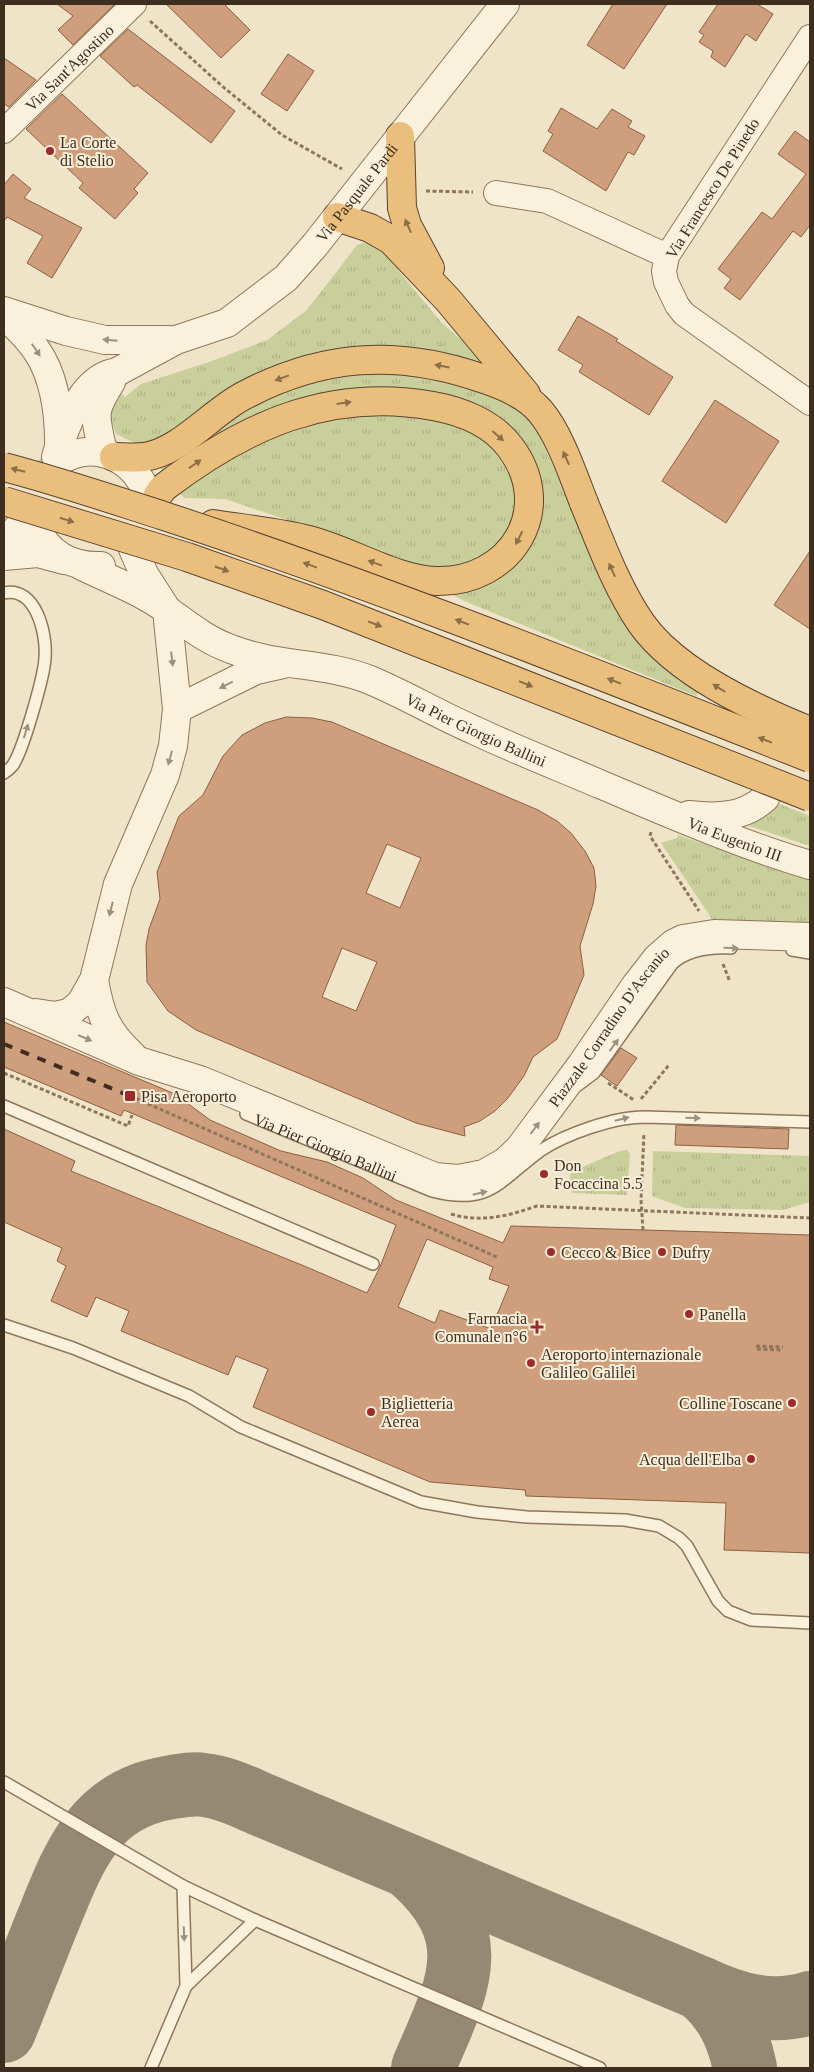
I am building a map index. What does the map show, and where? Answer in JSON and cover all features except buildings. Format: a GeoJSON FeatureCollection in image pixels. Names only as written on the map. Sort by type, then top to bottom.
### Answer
{"type":"FeatureCollection","features":[{"type":"Feature","properties":{"kind":"highway"},"geometry":{"type":"LineString","coordinates":[[400,136],[402,208],[407,225],[448,300]]}},
{"type":"Feature","properties":{"kind":"highway"},"geometry":{"type":"LineString","coordinates":[[337,217],[370,228],[390,240],[448,300],[540,410],[565,456],[625,597],[643,625],[664,647],[691,670],[753,708],[810,731]]}},
{"type":"Feature","properties":{"kind":"highway"},"geometry":{"type":"LineString","coordinates":[[109,455],[144,457],[166,450],[230,404],[279,379],[324,365],[372,359],[411,360],[448,366],[510,390],[540,410]]}},
{"type":"Feature","properties":{"kind":"highway"},"geometry":{"type":"LineString","coordinates":[[4,467],[99,494],[156,501],[310,540],[412,577],[437,581],[479,574],[501,561],[510,552],[524,527],[529,491],[523,469],[509,446],[472,418],[453,410],[418,404],[378,401],[335,405],[301,412],[255,430],[213,452],[162,488],[156,501]]}},
{"type":"Feature","properties":{"kind":"highway"},"geometry":{"type":"LineString","coordinates":[[4,501],[188,557],[323,605],[810,797]]}},
{"type":"Feature","properties":{"kind":"highway"},"geometry":{"type":"LineString","coordinates":[[156,501],[274,552],[395,596],[810,758]]}},
{"type":"Feature","properties":{"kind":"street","name":"Via Pasquale Pardi"},"geometry":{"type":"LineString","coordinates":[[58,455],[70,419],[85,395],[103,377],[117,372],[176,340],[226,323],[270,292],[286,278],[337,217],[505,4]]}},
{"type":"Feature","properties":{"kind":"street","name":"Via Sant'Agostino"},"geometry":{"type":"LineString","coordinates":[[4,131],[133,5]]}},
{"type":"Feature","properties":{"kind":"street","name":"Via Francesco De Pinedo"},"geometry":{"type":"LineString","coordinates":[[810,37],[667,256],[664,271],[666,282],[677,305],[684,314],[810,403]]}},
{"type":"Feature","properties":{"kind":"street"},"geometry":{"type":"LineString","coordinates":[[496,193],[547,200],[667,256]]}},
{"type":"Feature","properties":{"kind":"street","name":"Via Pasquale Pardi"},"geometry":{"type":"LineString","coordinates":[[4,312],[66,331],[105,340],[176,340]]}},
{"type":"Feature","properties":{"kind":"street","name":"Via Pasquale Pardi"},"geometry":{"type":"LineString","coordinates":[[4,312],[32,345],[46,367],[59,421],[58,455]]}},
{"type":"Feature","properties":{"kind":"street","name":"Via Pasquale Pardi"},"geometry":{"type":"LineString","coordinates":[[109,455],[96,412],[99,401],[117,372]]}},
{"type":"Feature","properties":{"kind":"street"},"geometry":{"type":"LineString","coordinates":[[58,455],[83,452],[109,455],[130,466],[156,501]]}},
{"type":"Feature","properties":{"kind":"street"},"geometry":{"type":"LineString","coordinates":[[20,533],[74,563]]}},
{"type":"Feature","properties":{"kind":"street","name":"Via Pier Giorgio Ballini"},"geometry":{"type":"LineString","coordinates":[[14,1007],[55,1016],[69,1013],[81,1002],[94,980],[118,884],[170,760],[177,709],[167,610],[130,552],[106,564],[74,563]]}},
{"type":"Feature","properties":{"kind":"street"},"geometry":{"type":"LineString","coordinates":[[4,556],[38,553],[74,563]]}},
{"type":"Feature","properties":{"kind":"street","name":"Via Pier Giorgio Ballini"},"geometry":{"type":"LineString","coordinates":[[74,563],[126,585],[167,610],[209,640],[243,654],[288,663],[320,666],[349,672],[371,680],[473,730],[662,816]]}},
{"type":"Feature","properties":{"kind":"street","name":"Via Pier Giorgio Ballini"},"geometry":{"type":"LineString","coordinates":[[177,709],[256,670],[288,663]]}},
{"type":"Feature","properties":{"kind":"street"},"geometry":{"type":"LineString","coordinates":[[662,816],[714,817],[735,815],[753,807],[765,798]]}},
{"type":"Feature","properties":{"kind":"street","name":"Via Eugenio III"},"geometry":{"type":"LineString","coordinates":[[662,816],[810,865]]}},
{"type":"Feature","properties":{"kind":"street","name":"Piazzale Corradino D'Ascanio"},"geometry":{"type":"LineString","coordinates":[[434,1184],[468,1178],[495,1169],[519,1149],[555,1102],[636,985],[665,949],[683,939],[717,941],[810,937]]}},
{"type":"Feature","properties":{"kind":"street","name":"Via Pier Giorgio Ballini"},"geometry":{"type":"LineString","coordinates":[[94,980],[99,1008],[104,1021],[122,1045],[139,1061]]}},
{"type":"Feature","properties":{"kind":"street","name":"Via Pier Giorgio Ballini"},"geometry":{"type":"LineString","coordinates":[[14,1007],[139,1061],[200,1080],[434,1184]]}},
{"type":"Feature","properties":{"kind":"lane"},"geometry":{"type":"LineString","coordinates":[[4,593],[15,592],[30,601],[42,632],[45,658],[20,752],[12,767],[4,772]]}},
{"type":"Feature","properties":{"kind":"lane"},"geometry":{"type":"LineString","coordinates":[[717,941],[747,948]]}},
{"type":"Feature","properties":{"kind":"lane"},"geometry":{"type":"LineString","coordinates":[[784,949],[802,950],[810,953]]}},
{"type":"Feature","properties":{"kind":"lane","name":"Via Pier Giorgio Ballini"},"geometry":{"type":"LineString","coordinates":[[139,1061],[187,1088]]}},
{"type":"Feature","properties":{"kind":"lane"},"geometry":{"type":"LineString","coordinates":[[4,1106],[373,1264]]}},
{"type":"Feature","properties":{"kind":"lane","name":"Via Pier Giorgio Ballini"},"geometry":{"type":"LineString","coordinates":[[231,1108],[434,1184]]}},
{"type":"Feature","properties":{"kind":"lane"},"geometry":{"type":"LineString","coordinates":[[434,1184],[460,1195],[480,1194],[492,1189],[510,1177],[540,1151],[556,1142],[620,1119],[644,1117],[810,1122]]}},
{"type":"Feature","properties":{"kind":"lane"},"geometry":{"type":"LineString","coordinates":[[4,1325],[73,1348],[189,1396],[241,1427],[421,1502],[485,1513],[625,1520],[659,1526],[679,1538],[687,1546],[718,1601],[728,1611],[751,1620],[810,1624]]}},
{"type":"Feature","properties":{"kind":"lane"},"geometry":{"type":"LineString","coordinates":[[4,1782],[183,1886],[255,1920],[600,2068]]}},
{"type":"Feature","properties":{"kind":"lane"},"geometry":{"type":"LineString","coordinates":[[183,1886],[186,1986]]}},
{"type":"Feature","properties":{"kind":"lane"},"geometry":{"type":"LineString","coordinates":[[151,2068],[186,1986],[255,1920]]}},
{"type":"Feature","properties":{"kind":"path"},"geometry":{"type":"LineString","coordinates":[[133,5],[222,86],[282,135],[349,172]]}},
{"type":"Feature","properties":{"kind":"path"},"geometry":{"type":"LineString","coordinates":[[423,190],[496,193]]}},
{"type":"Feature","properties":{"kind":"path"},"geometry":{"type":"LineString","coordinates":[[662,816],[650,836],[717,941],[724,971],[730,982]]}},
{"type":"Feature","properties":{"kind":"path"},"geometry":{"type":"LineString","coordinates":[[600,1077],[638,1103],[669,1065]]}},
{"type":"Feature","properties":{"kind":"path"},"geometry":{"type":"LineString","coordinates":[[4,1073],[46,1088],[128,1126],[132,1115]]}},
{"type":"Feature","properties":{"kind":"path"},"geometry":{"type":"LineString","coordinates":[[130,1096],[497,1256]]}},
{"type":"Feature","properties":{"kind":"path"},"geometry":{"type":"LineString","coordinates":[[644,1117],[641,1200],[644,1212],[644,1230]]}},
{"type":"Feature","properties":{"kind":"path"},"geometry":{"type":"LineString","coordinates":[[448,1213],[464,1218],[484,1219],[517,1213],[537,1206],[810,1218]]}},
{"type":"Feature","properties":{"kind":"path"},"geometry":{"type":"LineString","coordinates":[[756,1348],[783,1349]]}},
{"type":"Feature","properties":{"kind":"green space"},"geometry":{"type":"Polygon","coordinates":[[[365,242],[379,247],[441,322],[483,359],[510,390],[539,436],[618,612],[644,647],[699,691],[696,696],[464,601],[372,549],[225,499],[184,498],[143,447],[116,434],[108,413],[118,390],[125,397],[141,384],[209,362],[267,340],[307,310],[357,245],[365,242]]]}},
{"type":"Feature","properties":{"kind":"green space"},"geometry":{"type":"Polygon","coordinates":[[[777,803],[810,816],[810,846],[749,826],[763,817],[777,803]]]}},
{"type":"Feature","properties":{"kind":"green space"},"geometry":{"type":"Polygon","coordinates":[[[678,835],[810,881],[810,930],[718,928],[661,843],[677,838],[678,835]]]}},
{"type":"Feature","properties":{"kind":"green space"},"geometry":{"type":"Polygon","coordinates":[[[627,1150],[630,1154],[627,1195],[572,1193],[570,1175],[573,1171],[620,1151],[627,1150]]]}},
{"type":"Feature","properties":{"kind":"green space"},"geometry":{"type":"Polygon","coordinates":[[[653,1151],[810,1156],[810,1202],[783,1210],[685,1208],[652,1196],[653,1151]]]}},
{"type":"Feature","properties":{"kind":"taxiway"},"geometry":{"type":"LineString","coordinates":[[4,2031],[65,1879],[76,1857],[102,1820],[120,1806],[141,1795],[167,1788],[199,1784],[235,1793],[700,1988],[717,2005],[730,2024],[739,2045],[745,2068]]}},
{"type":"Feature","properties":{"kind":"taxiway"},"geometry":{"type":"LineString","coordinates":[[413,1870],[437,1895],[451,1919],[458,1942],[459,1965],[454,1989],[446,2014],[423,2068]]}},
{"type":"Feature","properties":{"kind":"taxiway"},"geometry":{"type":"LineString","coordinates":[[700,1988],[740,2003],[768,2008],[781,2008],[810,2003]]}},
{"type":"Feature","properties":{"kind":"tunnel"},"geometry":{"type":"LineString","coordinates":[[36,528],[34,509],[37,492],[40,483],[58,462]]}},
{"type":"Feature","properties":{"kind":"tunnel"},"geometry":{"type":"LineString","coordinates":[[765,798],[807,732]]}},
{"type":"Feature","properties":{"kind":"railway"},"geometry":{"type":"LineString","coordinates":[[4,1044],[130,1096]]}},
{"type":"Feature","properties":{"kind":"place","name":"La Corte di Stelio"},"geometry":{"type":"Point","coordinates":[50,151]}},
{"type":"Feature","properties":{"kind":"place","name":"Pisa Aeroporto"},"geometry":{"type":"Point","coordinates":[130,1096]}},
{"type":"Feature","properties":{"kind":"place","name":"Don Focaccina 5.5"},"geometry":{"type":"Point","coordinates":[544,1174]}},
{"type":"Feature","properties":{"kind":"place","name":"Cecco & Bice"},"geometry":{"type":"Point","coordinates":[551,1252]}},
{"type":"Feature","properties":{"kind":"place","name":"Dufry"},"geometry":{"type":"Point","coordinates":[662,1252]}},
{"type":"Feature","properties":{"kind":"place","name":"Panella"},"geometry":{"type":"Point","coordinates":[689,1314]}},
{"type":"Feature","properties":{"kind":"place","name":"Farmacia Comunale n°6"},"geometry":{"type":"Point","coordinates":[537,1327]}},
{"type":"Feature","properties":{"kind":"place","name":"Aeroporto internazionale Galileo Galilei"},"geometry":{"type":"Point","coordinates":[531,1363]}},
{"type":"Feature","properties":{"kind":"place","name":"Colline Toscane"},"geometry":{"type":"Point","coordinates":[792,1403]}},
{"type":"Feature","properties":{"kind":"place","name":"Biglietteria Aerea"},"geometry":{"type":"Point","coordinates":[371,1412]}},
{"type":"Feature","properties":{"kind":"place","name":"Acqua dell'Elba"},"geometry":{"type":"Point","coordinates":[751,1459]}}]}
